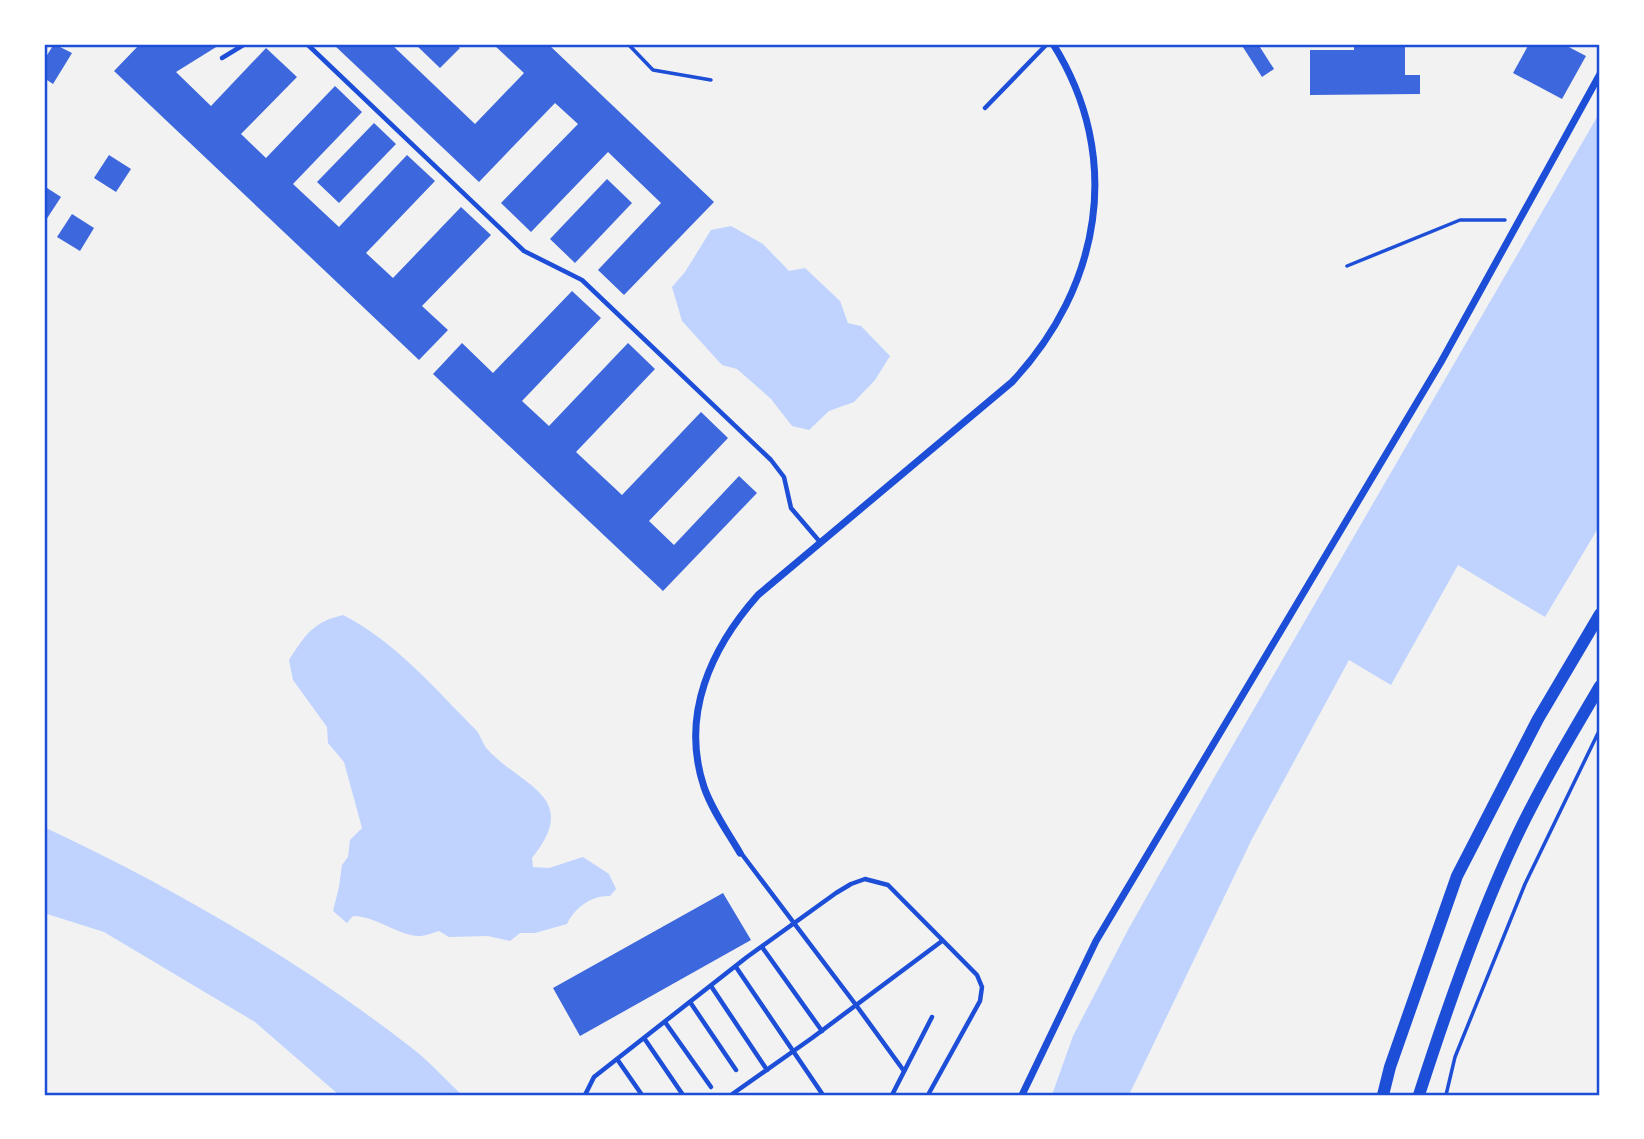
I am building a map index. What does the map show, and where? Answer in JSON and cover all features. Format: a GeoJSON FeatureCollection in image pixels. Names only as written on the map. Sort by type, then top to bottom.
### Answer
{"type":"FeatureCollection","features":[{"type":"Feature","properties":{"kind":"street"},"geometry":{"type":"LineString","coordinates":[[740,853],[704,786],[696,744],[698,706],[713,657],[738,616],[758,595],[1012,382],[1044,345],[1068,304],[1082,268],[1093,209],[1094,169],[1090,135],[1077,92],[1053,44]]}},
{"type":"Feature","properties":{"kind":"street"},"geometry":{"type":"LineString","coordinates":[[1022,1095],[1081,969],[1115,907],[1441,362],[1600,74]]}},
{"type":"Feature","properties":{"kind":"street"},"geometry":{"type":"LineString","coordinates":[[1383,1095],[1390,1067],[1457,876],[1538,719],[1600,614]]}},
{"type":"Feature","properties":{"kind":"street"},"geometry":{"type":"LineString","coordinates":[[1419,1095],[1465,963],[1514,841],[1600,686]]}},
{"type":"Feature","properties":{"kind":"lane"},"geometry":{"type":"LineString","coordinates":[[222,58],[245,44]]}},
{"type":"Feature","properties":{"kind":"lane"},"geometry":{"type":"LineString","coordinates":[[307,44],[524,251],[582,280],[771,460],[784,477],[791,508],[820,542]]}},
{"type":"Feature","properties":{"kind":"lane"},"geometry":{"type":"LineString","coordinates":[[985,108],[1047,44]]}},
{"type":"Feature","properties":{"kind":"lane"},"geometry":{"type":"LineString","coordinates":[[740,853],[904,1071]]}},
{"type":"Feature","properties":{"kind":"lane"},"geometry":{"type":"LineString","coordinates":[[585,1095],[594,1077],[761,947],[851,884],[865,879],[888,885],[977,975],[982,987],[980,1000],[928,1095]]}},
{"type":"Feature","properties":{"kind":"lane"},"geometry":{"type":"LineString","coordinates":[[731,1095],[942,941]]}},
{"type":"Feature","properties":{"kind":"lane"},"geometry":{"type":"LineString","coordinates":[[761,947],[822,1031]]}},
{"type":"Feature","properties":{"kind":"lane"},"geometry":{"type":"LineString","coordinates":[[736,967],[823,1095]]}},
{"type":"Feature","properties":{"kind":"lane"},"geometry":{"type":"LineString","coordinates":[[711,986],[767,1070]]}},
{"type":"Feature","properties":{"kind":"lane"},"geometry":{"type":"LineString","coordinates":[[690,1002],[736,1069]]}},
{"type":"Feature","properties":{"kind":"lane"},"geometry":{"type":"LineString","coordinates":[[892,1095],[932,1017]]}},
{"type":"Feature","properties":{"kind":"lane"},"geometry":{"type":"LineString","coordinates":[[664,1022],[711,1087]]}},
{"type":"Feature","properties":{"kind":"lane"},"geometry":{"type":"LineString","coordinates":[[644,1038],[683,1095]]}},
{"type":"Feature","properties":{"kind":"lane"},"geometry":{"type":"LineString","coordinates":[[617,1059],[642,1095]]}},
{"type":"Feature","properties":{"kind":"path"},"geometry":{"type":"LineString","coordinates":[[628,44],[653,70],[711,80]]}},
{"type":"Feature","properties":{"kind":"path"},"geometry":{"type":"LineString","coordinates":[[1347,266],[1460,220],[1521,220]]}},
{"type":"Feature","properties":{"kind":"path"},"geometry":{"type":"LineString","coordinates":[[1446,1095],[1455,1057],[1529,876],[1600,729]]}},
{"type":"Feature","properties":{"kind":"water"},"geometry":{"type":"Polygon","coordinates":[[[1600,112],[1600,525],[1545,617],[1458,565],[1391,685],[1349,660],[1252,839],[1129,1095],[1052,1095],[1073,1036],[1129,928],[1600,112]]]}},
{"type":"Feature","properties":{"kind":"water"},"geometry":{"type":"Polygon","coordinates":[[[731,226],[763,244],[789,271],[805,268],[840,301],[848,323],[861,326],[890,356],[875,380],[854,402],[829,411],[809,430],[792,426],[771,399],[737,369],[722,365],[682,321],[672,287],[685,272],[711,230],[731,226]]]}},
{"type":"Feature","properties":{"kind":"water"},"geometry":{"type":"Polygon","coordinates":[[[343,615],[398,653],[477,731],[488,750],[542,795],[549,807],[551,821],[546,837],[532,858],[533,867],[549,868],[583,857],[609,874],[616,889],[610,896],[584,904],[567,924],[535,933],[520,933],[510,941],[488,936],[449,937],[439,931],[425,935],[409,935],[361,917],[353,916],[347,923],[333,911],[350,840],[362,828],[344,762],[328,743],[327,727],[293,680],[289,660],[300,643],[317,626],[343,615]]]}},
{"type":"Feature","properties":{"kind":"water"},"geometry":{"type":"Polygon","coordinates":[[[44,827],[186,899],[277,954],[408,1045],[462,1095],[339,1095],[255,1022],[104,932],[44,913],[44,827]]]}},
{"type":"Feature","properties":{"kind":"building"},"geometry":{"type":"Polygon","coordinates":[[[54,44],[72,53],[53,84],[44,78],[44,60],[54,44]]]}},
{"type":"Feature","properties":{"kind":"building"},"geometry":{"type":"Polygon","coordinates":[[[140,44],[221,44],[176,72],[211,106],[266,48],[297,77],[241,134],[266,158],[335,86],[362,112],[293,184],[339,227],[407,155],[435,181],[366,253],[393,278],[461,207],[491,235],[422,306],[448,330],[419,360],[114,71],[140,44]]]}},
{"type":"Feature","properties":{"kind":"building"},"geometry":{"type":"Polygon","coordinates":[[[333,44],[391,44],[475,124],[524,73],[493,44],[548,44],[714,202],[624,295],[598,270],[661,203],[608,152],[531,232],[501,203],[578,124],[555,103],[479,182],[333,44]]]}},
{"type":"Feature","properties":{"kind":"building"},"geometry":{"type":"Polygon","coordinates":[[[415,44],[455,44],[460,48],[440,68],[415,44]]]}},
{"type":"Feature","properties":{"kind":"building"},"geometry":{"type":"Polygon","coordinates":[[[1241,44],[1258,44],[1274,69],[1262,77],[1241,44]]]}},
{"type":"Feature","properties":{"kind":"building"},"geometry":{"type":"Polygon","coordinates":[[[1354,44],[1405,44],[1405,75],[1420,75],[1420,94],[1310,95],[1310,50],[1354,50],[1354,44]]]}},
{"type":"Feature","properties":{"kind":"building"},"geometry":{"type":"Polygon","coordinates":[[[1529,44],[1563,44],[1586,56],[1562,99],[1513,73],[1529,44]]]}},
{"type":"Feature","properties":{"kind":"building"},"geometry":{"type":"Polygon","coordinates":[[[374,123],[396,144],[339,203],[317,182],[374,123]]]}},
{"type":"Feature","properties":{"kind":"building"},"geometry":{"type":"Polygon","coordinates":[[[109,155],[131,169],[116,192],[94,178],[109,155]]]}},
{"type":"Feature","properties":{"kind":"building"},"geometry":{"type":"Polygon","coordinates":[[[607,179],[632,203],[575,263],[550,239],[607,179]]]}},
{"type":"Feature","properties":{"kind":"building"},"geometry":{"type":"Polygon","coordinates":[[[44,186],[61,197],[46,220],[44,219],[44,186]]]}},
{"type":"Feature","properties":{"kind":"building"},"geometry":{"type":"Polygon","coordinates":[[[72,214],[94,228],[80,251],[57,237],[72,214]]]}},
{"type":"Feature","properties":{"kind":"building"},"geometry":{"type":"Polygon","coordinates":[[[572,291],[601,318],[522,401],[549,426],[628,343],[655,369],[576,452],[622,495],[701,412],[728,438],[649,521],[674,545],[739,476],[757,493],[663,591],[433,374],[462,343],[493,373],[572,291]]]}},
{"type":"Feature","properties":{"kind":"building"},"geometry":{"type":"Polygon","coordinates":[[[723,893],[751,940],[580,1036],[553,988],[723,893]]]}}]}
